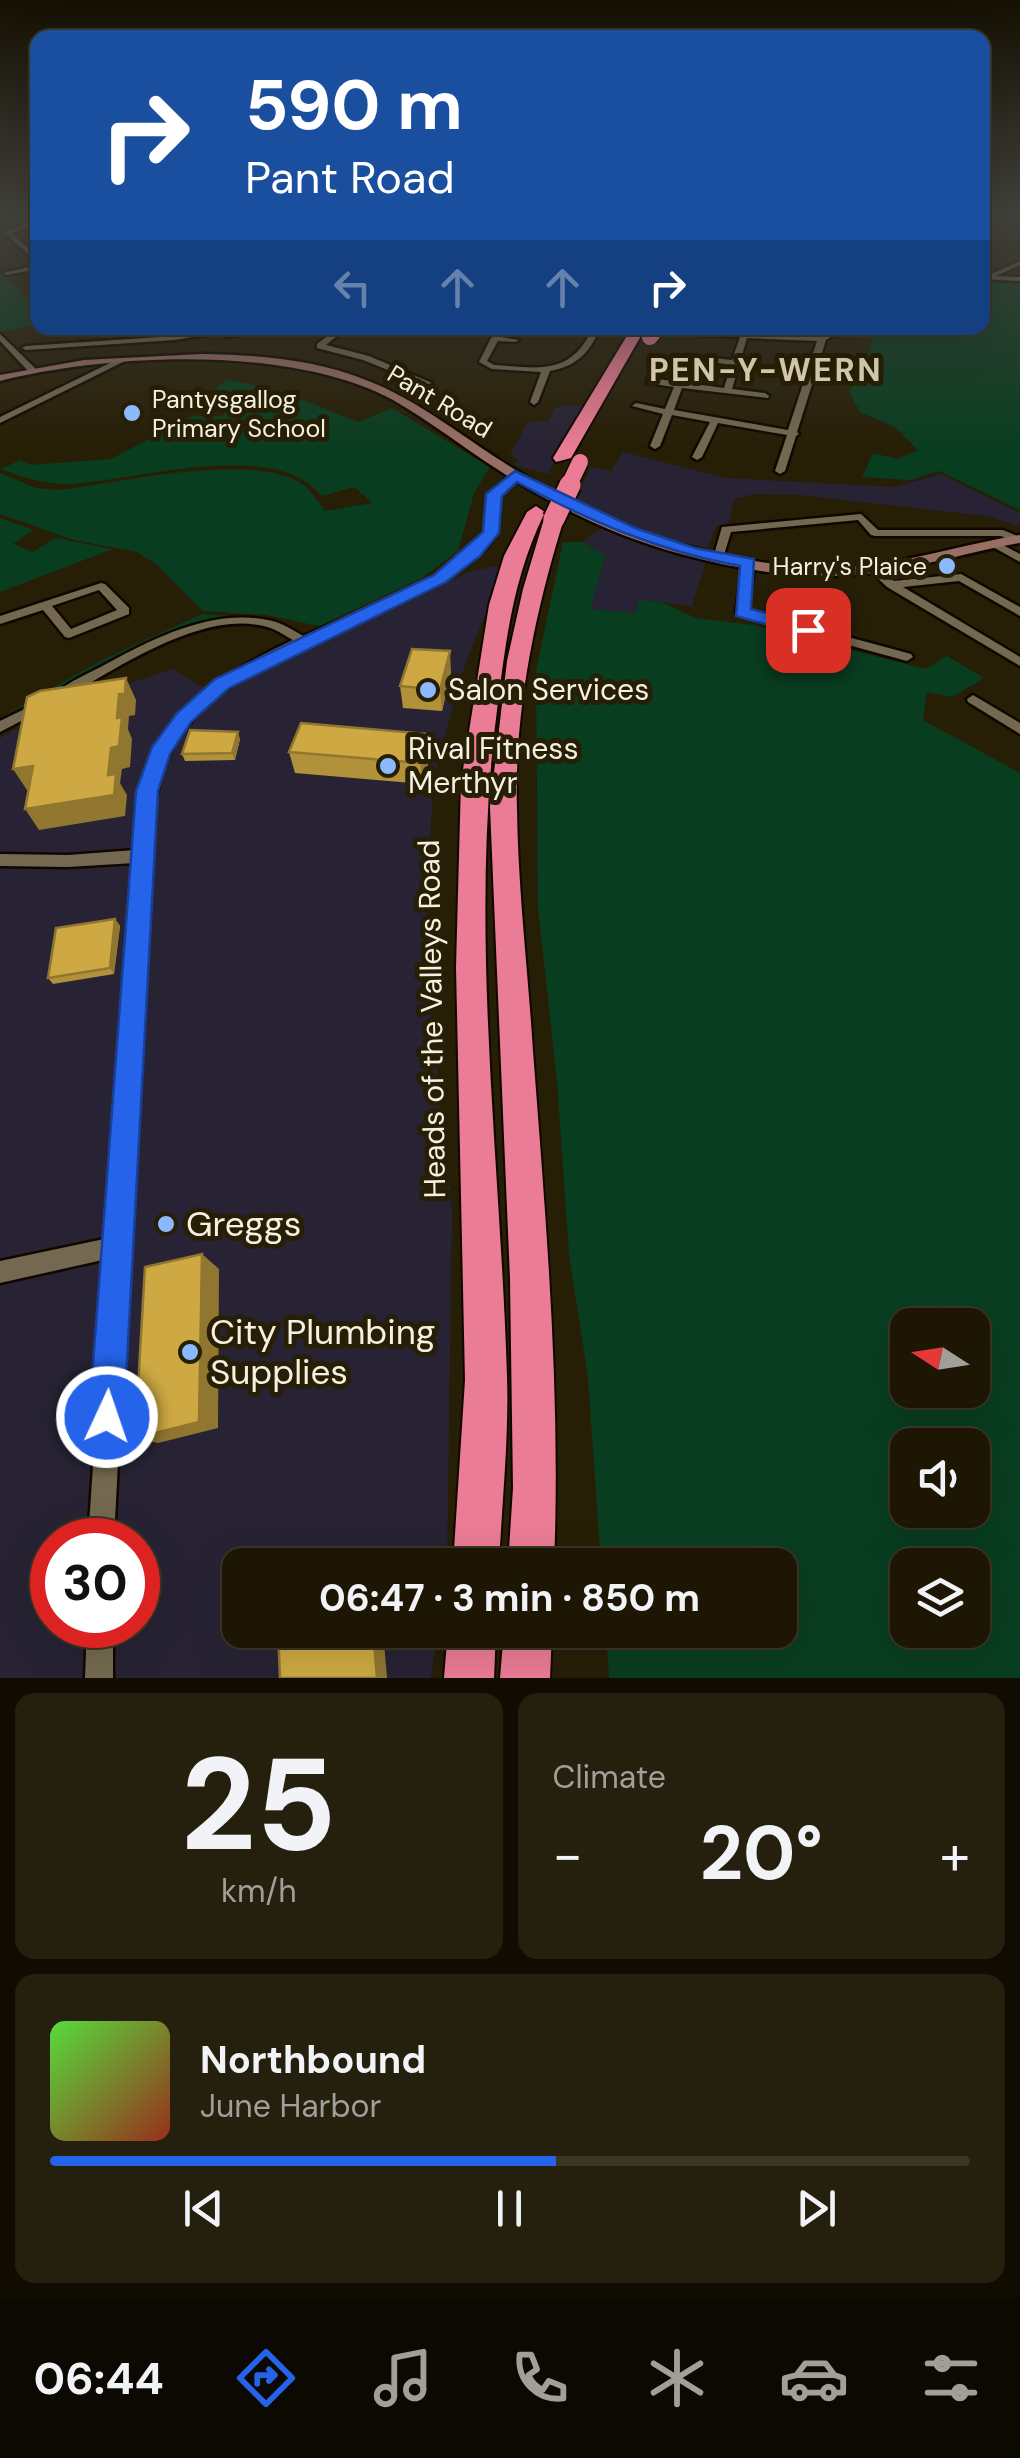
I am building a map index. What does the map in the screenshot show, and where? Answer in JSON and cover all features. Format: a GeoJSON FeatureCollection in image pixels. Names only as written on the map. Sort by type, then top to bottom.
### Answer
{"type":"FeatureCollection","features":[{"type":"Feature","properties":{"kind":"highway","name":"Heads of the Valleys Road"},"geometry":{"type":"LineString","coordinates":[[477,1548],[486,1380],[471,967],[474,782],[500,605],[514,556],[545,515],[571,460],[644,335]]}},
{"type":"Feature","properties":{"kind":"highway","name":"Heads of the Valleys Road"},"geometry":{"type":"LineString","coordinates":[[532,1548],[535,1488],[530,1279],[503,807],[508,737],[545,515]]}},
{"type":"Feature","properties":{"kind":"highway"},"geometry":{"type":"LineString","coordinates":[[469,1678],[471,1648]]}},
{"type":"Feature","properties":{"kind":"highway"},"geometry":{"type":"LineString","coordinates":[[526,1678],[527,1648]]}},
{"type":"Feature","properties":{"kind":"street"},"geometry":{"type":"LineString","coordinates":[[95,346],[97,335]]}},
{"type":"Feature","properties":{"kind":"street"},"geometry":{"type":"LineString","coordinates":[[26,348],[95,346],[185,335]]}},
{"type":"Feature","properties":{"kind":"street"},"geometry":{"type":"LineString","coordinates":[[95,346],[151,352],[201,335]]}},
{"type":"Feature","properties":{"kind":"street"},"geometry":{"type":"LineString","coordinates":[[333,335],[320,346],[366,358],[428,383]]}},
{"type":"Feature","properties":{"kind":"street"},"geometry":{"type":"LineString","coordinates":[[515,340],[495,338],[483,362],[546,370],[577,360],[590,349],[597,335]]}},
{"type":"Feature","properties":{"kind":"street"},"geometry":{"type":"LineString","coordinates":[[738,335],[827,335]]}},
{"type":"Feature","properties":{"kind":"street"},"geometry":{"type":"LineString","coordinates":[[0,336],[32,370]]}},
{"type":"Feature","properties":{"kind":"street"},"geometry":{"type":"LineString","coordinates":[[727,391],[744,336]]}},
{"type":"Feature","properties":{"kind":"street"},"geometry":{"type":"LineString","coordinates":[[780,471],[822,338]]}},
{"type":"Feature","properties":{"kind":"street"},"geometry":{"type":"LineString","coordinates":[[0,353],[14,350]]}},
{"type":"Feature","properties":{"kind":"street","name":"Pant Road"},"geometry":{"type":"LineString","coordinates":[[0,378],[32,370],[121,361],[151,352],[238,356],[336,373],[395,397],[515,475],[594,517],[680,549],[718,558],[874,569],[1018,539]]}},
{"type":"Feature","properties":{"kind":"street"},"geometry":{"type":"LineString","coordinates":[[686,357],[736,363]]}},
{"type":"Feature","properties":{"kind":"street"},"geometry":{"type":"LineString","coordinates":[[0,420],[121,361]]}},
{"type":"Feature","properties":{"kind":"street"},"geometry":{"type":"LineString","coordinates":[[534,402],[546,370]]}},
{"type":"Feature","properties":{"kind":"street"},"geometry":{"type":"LineString","coordinates":[[650,382],[766,396]]}},
{"type":"Feature","properties":{"kind":"street"},"geometry":{"type":"LineString","coordinates":[[655,446],[664,432],[666,411],[679,385]]}},
{"type":"Feature","properties":{"kind":"street"},"geometry":{"type":"LineString","coordinates":[[636,406],[794,434]]}},
{"type":"Feature","properties":{"kind":"street"},"geometry":{"type":"LineString","coordinates":[[697,457],[715,420]]}},
{"type":"Feature","properties":{"kind":"street"},"geometry":{"type":"LineString","coordinates":[[102,1518],[142,856],[147,791],[160,753],[200,701],[222,684],[304,641],[440,579],[474,552],[490,533],[494,494],[515,475]]}},
{"type":"Feature","properties":{"kind":"street"},"geometry":{"type":"LineString","coordinates":[[718,558],[726,529],[861,517],[875,533],[987,533],[1018,539]]}},
{"type":"Feature","properties":{"kind":"street"},"geometry":{"type":"LineString","coordinates":[[998,545],[1020,559]]}},
{"type":"Feature","properties":{"kind":"street"},"geometry":{"type":"LineString","coordinates":[[748,562],[742,612],[908,657]]}},
{"type":"Feature","properties":{"kind":"street"},"geometry":{"type":"LineString","coordinates":[[874,569],[891,585],[1020,662]]}},
{"type":"Feature","properties":{"kind":"street"},"geometry":{"type":"LineString","coordinates":[[891,585],[962,576],[1020,612]]}},
{"type":"Feature","properties":{"kind":"street"},"geometry":{"type":"LineString","coordinates":[[0,620],[101,586],[125,610],[69,634],[44,606]]}},
{"type":"Feature","properties":{"kind":"street"},"geometry":{"type":"LineString","coordinates":[[0,726],[186,632],[223,622],[263,621],[282,626],[304,641]]}},
{"type":"Feature","properties":{"kind":"street"},"geometry":{"type":"LineString","coordinates":[[973,699],[1020,728]]}},
{"type":"Feature","properties":{"kind":"street"},"geometry":{"type":"LineString","coordinates":[[0,860],[142,856]]}},
{"type":"Feature","properties":{"kind":"street"},"geometry":{"type":"LineString","coordinates":[[0,1272],[118,1246]]}},
{"type":"Feature","properties":{"kind":"street"},"geometry":{"type":"LineString","coordinates":[[99,1678],[100,1648]]}},
{"type":"Feature","properties":{"kind":"shaded area"},"geometry":{"type":"Polygon","coordinates":[[[586,406],[548,474],[514,465],[519,460],[510,455],[528,422],[549,421],[555,408],[586,406]]]}},
{"type":"Feature","properties":{"kind":"shaded area"},"geometry":{"type":"Polygon","coordinates":[[[623,452],[726,478],[895,487],[941,474],[1020,513],[1020,526],[986,516],[799,495],[754,494],[734,499],[728,525],[717,525],[707,548],[664,538],[574,502],[591,467],[611,471],[623,452]]]}},
{"type":"Feature","properties":{"kind":"shaded area"},"geometry":{"type":"Polygon","coordinates":[[[602,528],[679,557],[706,561],[692,606],[639,600],[636,613],[589,609],[606,555],[582,542],[602,528]]]}},
{"type":"Feature","properties":{"kind":"shaded area"},"geometry":{"type":"Polygon","coordinates":[[[505,564],[462,673],[433,782],[425,961],[452,1211],[447,1548],[222,1548],[222,1648],[435,1648],[431,1678],[0,1678],[0,738],[53,709],[172,669],[219,696],[258,670],[469,572],[505,564]]]}},
{"type":"Feature","properties":{"kind":"green space"},"geometry":{"type":"Polygon","coordinates":[[[0,291],[20,291],[30,302],[30,326],[0,331],[0,291]]]}},
{"type":"Feature","properties":{"kind":"green space"},"geometry":{"type":"Polygon","coordinates":[[[990,291],[1020,291],[1020,510],[939,471],[910,480],[862,477],[873,453],[897,459],[918,450],[895,427],[860,412],[849,392],[863,371],[873,338],[842,336],[990,335],[990,291]]]}},
{"type":"Feature","properties":{"kind":"green space"},"geometry":{"type":"Polygon","coordinates":[[[227,379],[281,391],[358,422],[392,408],[490,467],[474,493],[458,551],[420,579],[319,626],[266,615],[203,611],[157,565],[137,552],[74,540],[0,514],[0,473],[36,488],[60,490],[178,472],[241,469],[293,479],[325,511],[373,503],[354,487],[322,496],[300,478],[238,465],[68,484],[0,469],[21,460],[31,465],[111,459],[192,416],[223,416],[226,407],[215,389],[227,379]]]}},
{"type":"Feature","properties":{"kind":"green space"},"geometry":{"type":"Polygon","coordinates":[[[0,518],[33,530],[13,544],[33,552],[55,538],[113,549],[0,592],[0,518]]]}},
{"type":"Feature","properties":{"kind":"green space"},"geometry":{"type":"Polygon","coordinates":[[[563,542],[582,542],[606,555],[590,609],[636,613],[639,600],[661,602],[696,618],[753,625],[926,669],[947,656],[984,678],[952,697],[927,692],[923,720],[1020,773],[1020,1678],[609,1678],[607,1648],[797,1648],[797,1548],[600,1548],[588,1378],[569,1254],[557,1081],[538,908],[536,671],[563,542]]]}},
{"type":"Feature","properties":{"kind":"green space"},"geometry":{"type":"Polygon","coordinates":[[[202,614],[229,616],[160,637],[0,718],[102,660],[202,614]]]}},
{"type":"Feature","properties":{"kind":"building"},"geometry":{"type":"Polygon","coordinates":[[[412,649],[450,651],[440,690],[400,686],[412,649]]]}},
{"type":"Feature","properties":{"kind":"building"},"geometry":{"type":"Polygon","coordinates":[[[126,678],[125,694],[119,694],[119,746],[111,748],[108,775],[116,774],[114,795],[25,809],[33,766],[13,769],[27,697],[40,691],[126,678]]]}},
{"type":"Feature","properties":{"kind":"building"},"geometry":{"type":"Polygon","coordinates":[[[301,723],[428,734],[420,763],[289,752],[301,723]]]}},
{"type":"Feature","properties":{"kind":"building"},"geometry":{"type":"Polygon","coordinates":[[[190,730],[238,732],[232,753],[182,754],[190,730]]]}},
{"type":"Feature","properties":{"kind":"building"},"geometry":{"type":"Polygon","coordinates":[[[115,919],[110,968],[48,978],[56,928],[115,919]]]}},
{"type":"Feature","properties":{"kind":"building"},"geometry":{"type":"Polygon","coordinates":[[[202,1254],[199,1422],[135,1438],[145,1267],[202,1254]]]}},
{"type":"Feature","properties":{"kind":"building"},"geometry":{"type":"Polygon","coordinates":[[[279,1648],[374,1648],[377,1678],[280,1678],[279,1648]]]}},
{"type":"Feature","properties":{"kind":"place","name":"Pantysgallog Primary School"},"geometry":{"type":"Point","coordinates":[132,413]}},
{"type":"Feature","properties":{"kind":"place","name":"Harry's Plaice"},"geometry":{"type":"Point","coordinates":[947,566]}},
{"type":"Feature","properties":{"kind":"place","name":"Salon Services"},"geometry":{"type":"Point","coordinates":[428,690]}},
{"type":"Feature","properties":{"kind":"place","name":"Rival Fitness Merthyr"},"geometry":{"type":"Point","coordinates":[388,766]}},
{"type":"Feature","properties":{"kind":"place","name":"Greggs"},"geometry":{"type":"Point","coordinates":[166,1224]}},
{"type":"Feature","properties":{"kind":"place","name":"City Plumbing Supplies"},"geometry":{"type":"Point","coordinates":[190,1352]}},
{"type":"Feature","properties":{"kind":"district","name":"PEN-Y-WERN"},"geometry":{"type":"Point","coordinates":[766,370]}},
{"type":"Feature","properties":{"kind":"route"},"geometry":{"type":"LineString","coordinates":[[107,1417],[147,791],[160,753],[184,718],[222,684],[258,664],[440,579],[474,552],[490,533],[494,494],[515,475],[630,532],[692,552],[748,562],[742,612],[808,630]]}}]}
